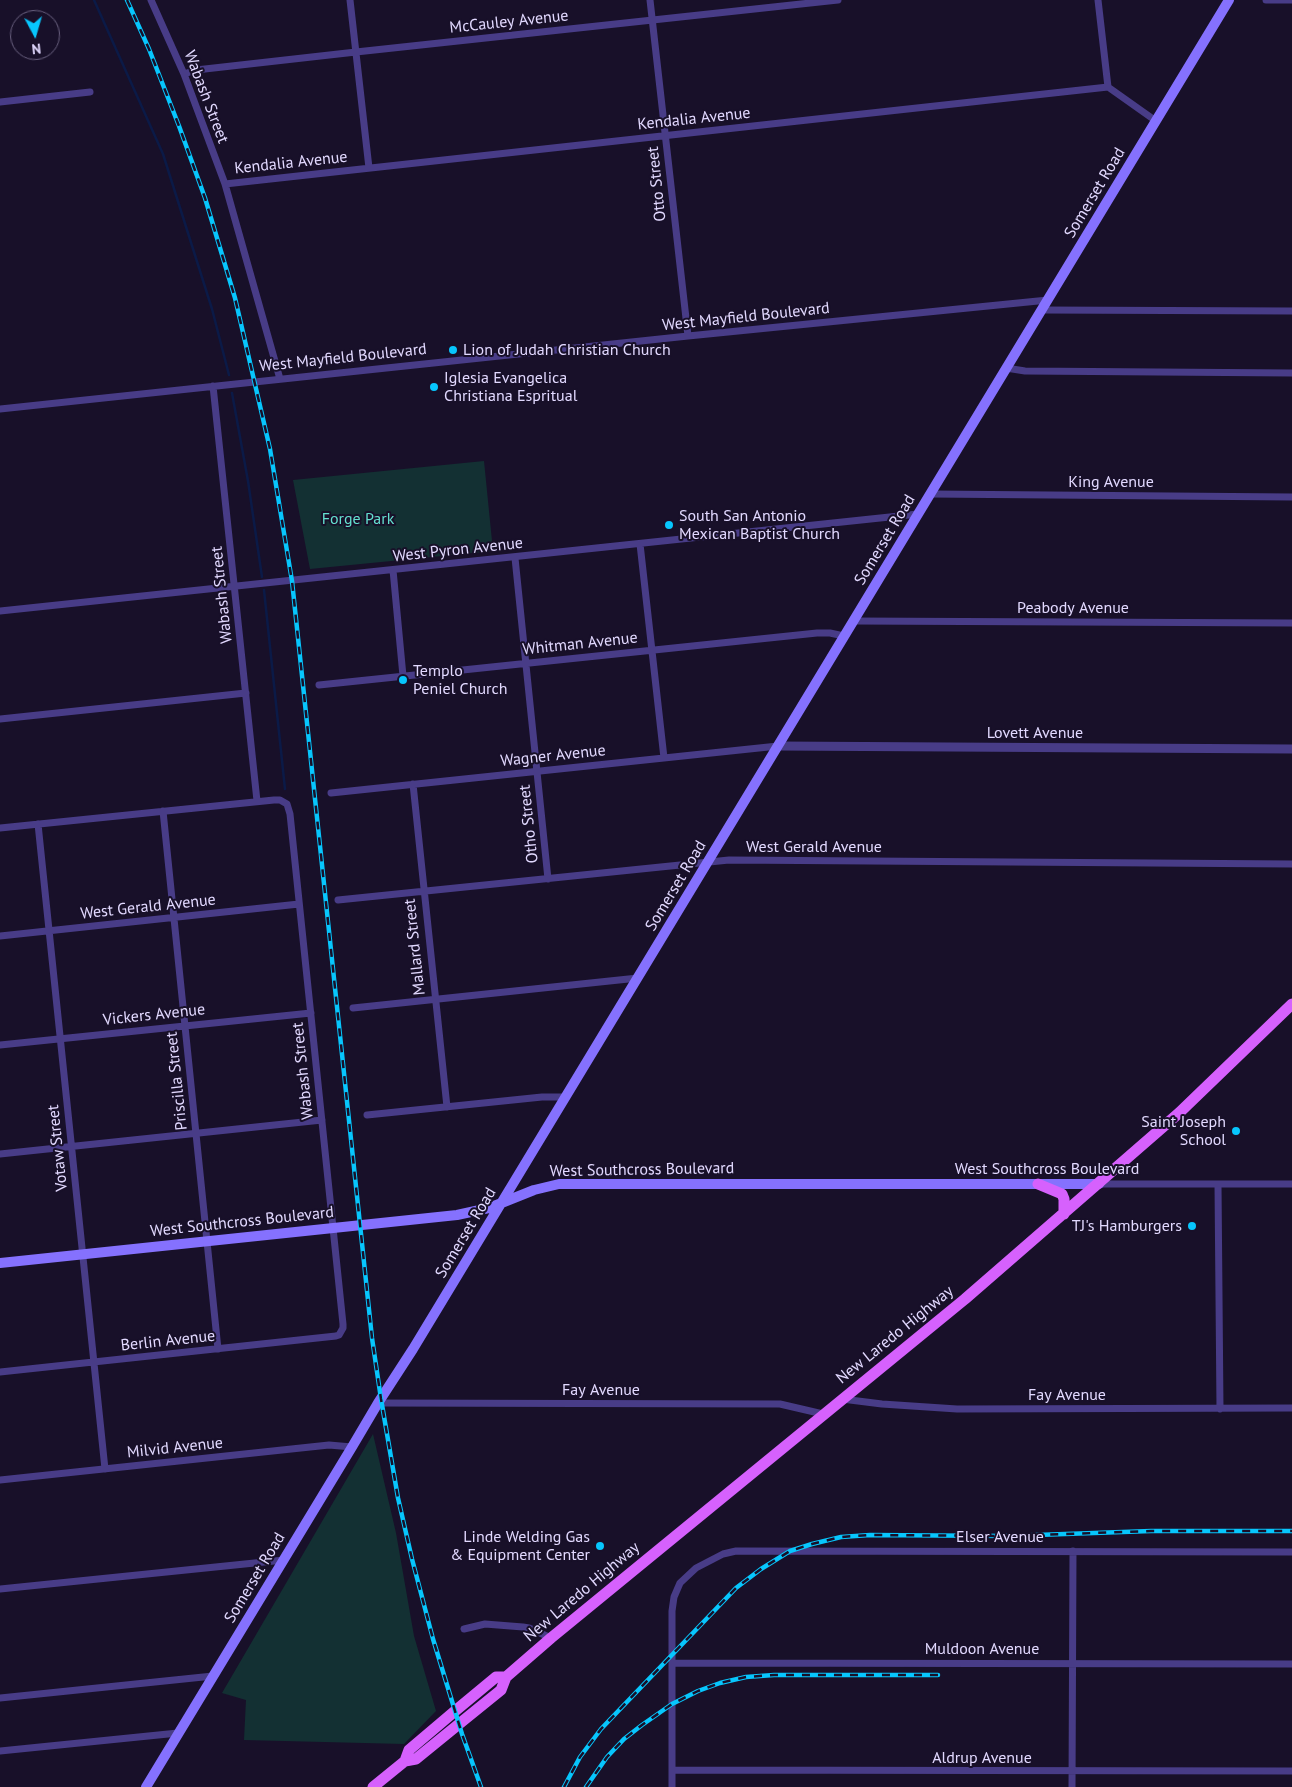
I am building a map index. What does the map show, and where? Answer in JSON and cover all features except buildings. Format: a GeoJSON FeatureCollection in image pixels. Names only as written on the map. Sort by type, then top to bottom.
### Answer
{"type":"FeatureCollection","features":[{"type":"Feature","properties":{"kind":"main road","name":"Somerset Road"},"geometry":{"type":"LineString","coordinates":[[146,1787],[566,1097],[1229,0]]}},
{"type":"Feature","properties":{"kind":"main road","name":"New Laredo Highway"},"geometry":{"type":"LineString","coordinates":[[373,1787],[405,1761],[416,1759],[501,1690],[506,1677],[551,1638],[966,1299],[1179,1113],[1292,1004]]}},
{"type":"Feature","properties":{"kind":"main road","name":"West Southcross Boulevard"},"geometry":{"type":"LineString","coordinates":[[0,1262],[457,1215],[501,1204],[540,1188],[572,1184],[1099,1184]]}},
{"type":"Feature","properties":{"kind":"main road"},"geometry":{"type":"LineString","coordinates":[[1038,1184],[1062,1194],[1065,1205],[1064,1214]]}},
{"type":"Feature","properties":{"kind":"street","name":"Wabash Street"},"geometry":{"type":"LineString","coordinates":[[151,0],[184,74],[225,184],[280,379]]}},
{"type":"Feature","properties":{"kind":"street"},"geometry":{"type":"LineString","coordinates":[[350,0],[369,168]]}},
{"type":"Feature","properties":{"kind":"street","name":"Otto Street"},"geometry":{"type":"LineString","coordinates":[[650,0],[688,336]]}},
{"type":"Feature","properties":{"kind":"street","name":"McCauley Avenue"},"geometry":{"type":"LineString","coordinates":[[184,74],[196,70],[838,0]]}},
{"type":"Feature","properties":{"kind":"street"},"geometry":{"type":"LineString","coordinates":[[1098,0],[1108,87],[1156,121]]}},
{"type":"Feature","properties":{"kind":"street"},"geometry":{"type":"LineString","coordinates":[[1266,0],[1292,0]]}},
{"type":"Feature","properties":{"kind":"street","name":"Kendalia Avenue"},"geometry":{"type":"LineString","coordinates":[[225,184],[1108,87]]}},
{"type":"Feature","properties":{"kind":"street"},"geometry":{"type":"LineString","coordinates":[[0,102],[90,92]]}},
{"type":"Feature","properties":{"kind":"street","name":"West Mayfield Boulevard"},"geometry":{"type":"LineString","coordinates":[[0,409],[1048,300]]}},
{"type":"Feature","properties":{"kind":"street"},"geometry":{"type":"LineString","coordinates":[[1042,310],[1292,311]]}},
{"type":"Feature","properties":{"kind":"street"},"geometry":{"type":"LineString","coordinates":[[1006,368],[1025,371],[1292,372]]}},
{"type":"Feature","properties":{"kind":"street","name":"Wabash Street"},"geometry":{"type":"LineString","coordinates":[[213,386],[257,801],[280,800],[287,804],[290,814],[343,1324],[339,1334]]}},
{"type":"Feature","properties":{"kind":"street","name":"King Avenue"},"geometry":{"type":"LineString","coordinates":[[930,494],[1292,497]]}},
{"type":"Feature","properties":{"kind":"street","name":"West Pyron Avenue"},"geometry":{"type":"LineString","coordinates":[[0,610],[515,558],[918,514]]}},
{"type":"Feature","properties":{"kind":"street"},"geometry":{"type":"LineString","coordinates":[[640,544],[664,758]]}},
{"type":"Feature","properties":{"kind":"street","name":"Otho Street"},"geometry":{"type":"LineString","coordinates":[[515,558],[548,879]]}},
{"type":"Feature","properties":{"kind":"street"},"geometry":{"type":"LineString","coordinates":[[393,570],[404,676]]}},
{"type":"Feature","properties":{"kind":"street","name":"Peabody Avenue"},"geometry":{"type":"LineString","coordinates":[[854,621],[1292,623]]}},
{"type":"Feature","properties":{"kind":"street","name":"Whitman Avenue"},"geometry":{"type":"LineString","coordinates":[[319,686],[817,633],[844,636]]}},
{"type":"Feature","properties":{"kind":"street"},"geometry":{"type":"LineString","coordinates":[[0,719],[246,693]]}},
{"type":"Feature","properties":{"kind":"street","name":"Lovett Avenue"},"geometry":{"type":"LineString","coordinates":[[778,746],[1292,749]]}},
{"type":"Feature","properties":{"kind":"street","name":"Wagner Avenue"},"geometry":{"type":"LineString","coordinates":[[330,794],[778,746]]}},
{"type":"Feature","properties":{"kind":"street","name":"Mallard Street"},"geometry":{"type":"LineString","coordinates":[[413,784],[447,1107]]}},
{"type":"Feature","properties":{"kind":"street"},"geometry":{"type":"LineString","coordinates":[[0,828],[257,801]]}},
{"type":"Feature","properties":{"kind":"street","name":"Priscilla Street"},"geometry":{"type":"LineString","coordinates":[[162,811],[218,1349]]}},
{"type":"Feature","properties":{"kind":"street","name":"Votaw Street"},"geometry":{"type":"LineString","coordinates":[[38,824],[104,1469]]}},
{"type":"Feature","properties":{"kind":"street","name":"West Gerald Avenue"},"geometry":{"type":"LineString","coordinates":[[338,900],[729,860],[1292,864]]}},
{"type":"Feature","properties":{"kind":"street","name":"West Gerald Avenue"},"geometry":{"type":"LineString","coordinates":[[0,936],[299,904]]}},
{"type":"Feature","properties":{"kind":"street"},"geometry":{"type":"LineString","coordinates":[[353,1008],[638,978]]}},
{"type":"Feature","properties":{"kind":"street","name":"Vickers Avenue"},"geometry":{"type":"LineString","coordinates":[[0,1045],[311,1013]]}},
{"type":"Feature","properties":{"kind":"street"},"geometry":{"type":"LineString","coordinates":[[367,1116],[542,1097],[566,1097]]}},
{"type":"Feature","properties":{"kind":"street"},"geometry":{"type":"LineString","coordinates":[[0,1154],[322,1120]]}},
{"type":"Feature","properties":{"kind":"street","name":"West Southcross Boulevard"},"geometry":{"type":"LineString","coordinates":[[1099,1184],[1292,1184]]}},
{"type":"Feature","properties":{"kind":"street"},"geometry":{"type":"LineString","coordinates":[[1218,1184],[1220,1409]]}},
{"type":"Feature","properties":{"kind":"street","name":"Berlin Avenue"},"geometry":{"type":"LineString","coordinates":[[0,1372],[339,1334]]}},
{"type":"Feature","properties":{"kind":"street","name":"Fay Avenue"},"geometry":{"type":"LineString","coordinates":[[842,1399],[882,1404],[957,1408],[1292,1408]]}},
{"type":"Feature","properties":{"kind":"street","name":"Fay Avenue"},"geometry":{"type":"LineString","coordinates":[[378,1403],[780,1404],[823,1414]]}},
{"type":"Feature","properties":{"kind":"street","name":"Milvid Avenue"},"geometry":{"type":"LineString","coordinates":[[0,1480],[329,1445],[352,1448]]}},
{"type":"Feature","properties":{"kind":"street","name":"Elser Avenue"},"geometry":{"type":"LineString","coordinates":[[672,1787],[672,1611],[676,1590],[696,1568],[723,1554],[736,1551],[1292,1552]]}},
{"type":"Feature","properties":{"kind":"street"},"geometry":{"type":"LineString","coordinates":[[1072,1787],[1073,1551]]}},
{"type":"Feature","properties":{"kind":"street"},"geometry":{"type":"LineString","coordinates":[[0,1589],[284,1560]]}},
{"type":"Feature","properties":{"kind":"street"},"geometry":{"type":"LineString","coordinates":[[464,1629],[484,1624],[530,1628],[551,1638]]}},
{"type":"Feature","properties":{"kind":"street","name":"Muldoon Avenue"},"geometry":{"type":"LineString","coordinates":[[672,1663],[1292,1664]]}},
{"type":"Feature","properties":{"kind":"street"},"geometry":{"type":"LineString","coordinates":[[0,1698],[213,1676]]}},
{"type":"Feature","properties":{"kind":"street"},"geometry":{"type":"LineString","coordinates":[[0,1751],[178,1733]]}},
{"type":"Feature","properties":{"kind":"street","name":"Aldrup Avenue"},"geometry":{"type":"LineString","coordinates":[[672,1770],[1292,1771]]}},
{"type":"Feature","properties":{"kind":"green space","name":"Forge Park"},"geometry":{"type":"Polygon","coordinates":[[[484,461],[493,551],[310,569],[293,480],[484,461]]]}},
{"type":"Feature","properties":{"kind":"green space"},"geometry":{"type":"Polygon","coordinates":[[[373,1434],[396,1533],[414,1636],[436,1711],[404,1744],[244,1740],[246,1700],[222,1693],[373,1434]]]}},
{"type":"Feature","properties":{"kind":"waterway"},"geometry":{"type":"LineString","coordinates":[[94,0],[163,154],[212,309],[229,375]]}},
{"type":"Feature","properties":{"kind":"waterway"},"geometry":{"type":"LineString","coordinates":[[232,393],[248,481],[262,577]]}},
{"type":"Feature","properties":{"kind":"waterway"},"geometry":{"type":"LineString","coordinates":[[264,590],[285,789]]}},
{"type":"Feature","properties":{"kind":"railway"},"geometry":{"type":"LineString","coordinates":[[127,0],[149,49],[205,198],[235,298],[270,449],[292,581],[372,1338],[381,1399],[398,1498],[412,1559],[433,1639],[462,1734],[481,1787]]}},
{"type":"Feature","properties":{"kind":"railway"},"geometry":{"type":"LineString","coordinates":[[564,1787],[580,1757],[601,1729],[736,1588],[761,1569],[790,1551],[841,1537],[870,1535],[1008,1536],[1151,1531],[1292,1531]]}},
{"type":"Feature","properties":{"kind":"railway"},"geometry":{"type":"LineString","coordinates":[[586,1787],[607,1757],[624,1739],[642,1725],[672,1704],[720,1683],[746,1677],[774,1675],[938,1675]]}},
{"type":"Feature","properties":{"kind":"place","name":"Lion of Judah Christian Church"},"geometry":{"type":"Point","coordinates":[453,350]}},
{"type":"Feature","properties":{"kind":"place","name":"Iglesia Evangelica Christiana Espritual"},"geometry":{"type":"Point","coordinates":[434,387]}},
{"type":"Feature","properties":{"kind":"place","name":"South San Antonio Mexican Baptist Church"},"geometry":{"type":"Point","coordinates":[669,525]}},
{"type":"Feature","properties":{"kind":"place","name":"Templo Peniel Church"},"geometry":{"type":"Point","coordinates":[403,680]}},
{"type":"Feature","properties":{"kind":"place","name":"Saint Joseph School"},"geometry":{"type":"Point","coordinates":[1236,1131]}},
{"type":"Feature","properties":{"kind":"place","name":"TJ's Hamburgers"},"geometry":{"type":"Point","coordinates":[1192,1226]}},
{"type":"Feature","properties":{"kind":"place","name":"Linde Welding Gas & Equipment Center"},"geometry":{"type":"Point","coordinates":[600,1546]}}]}
